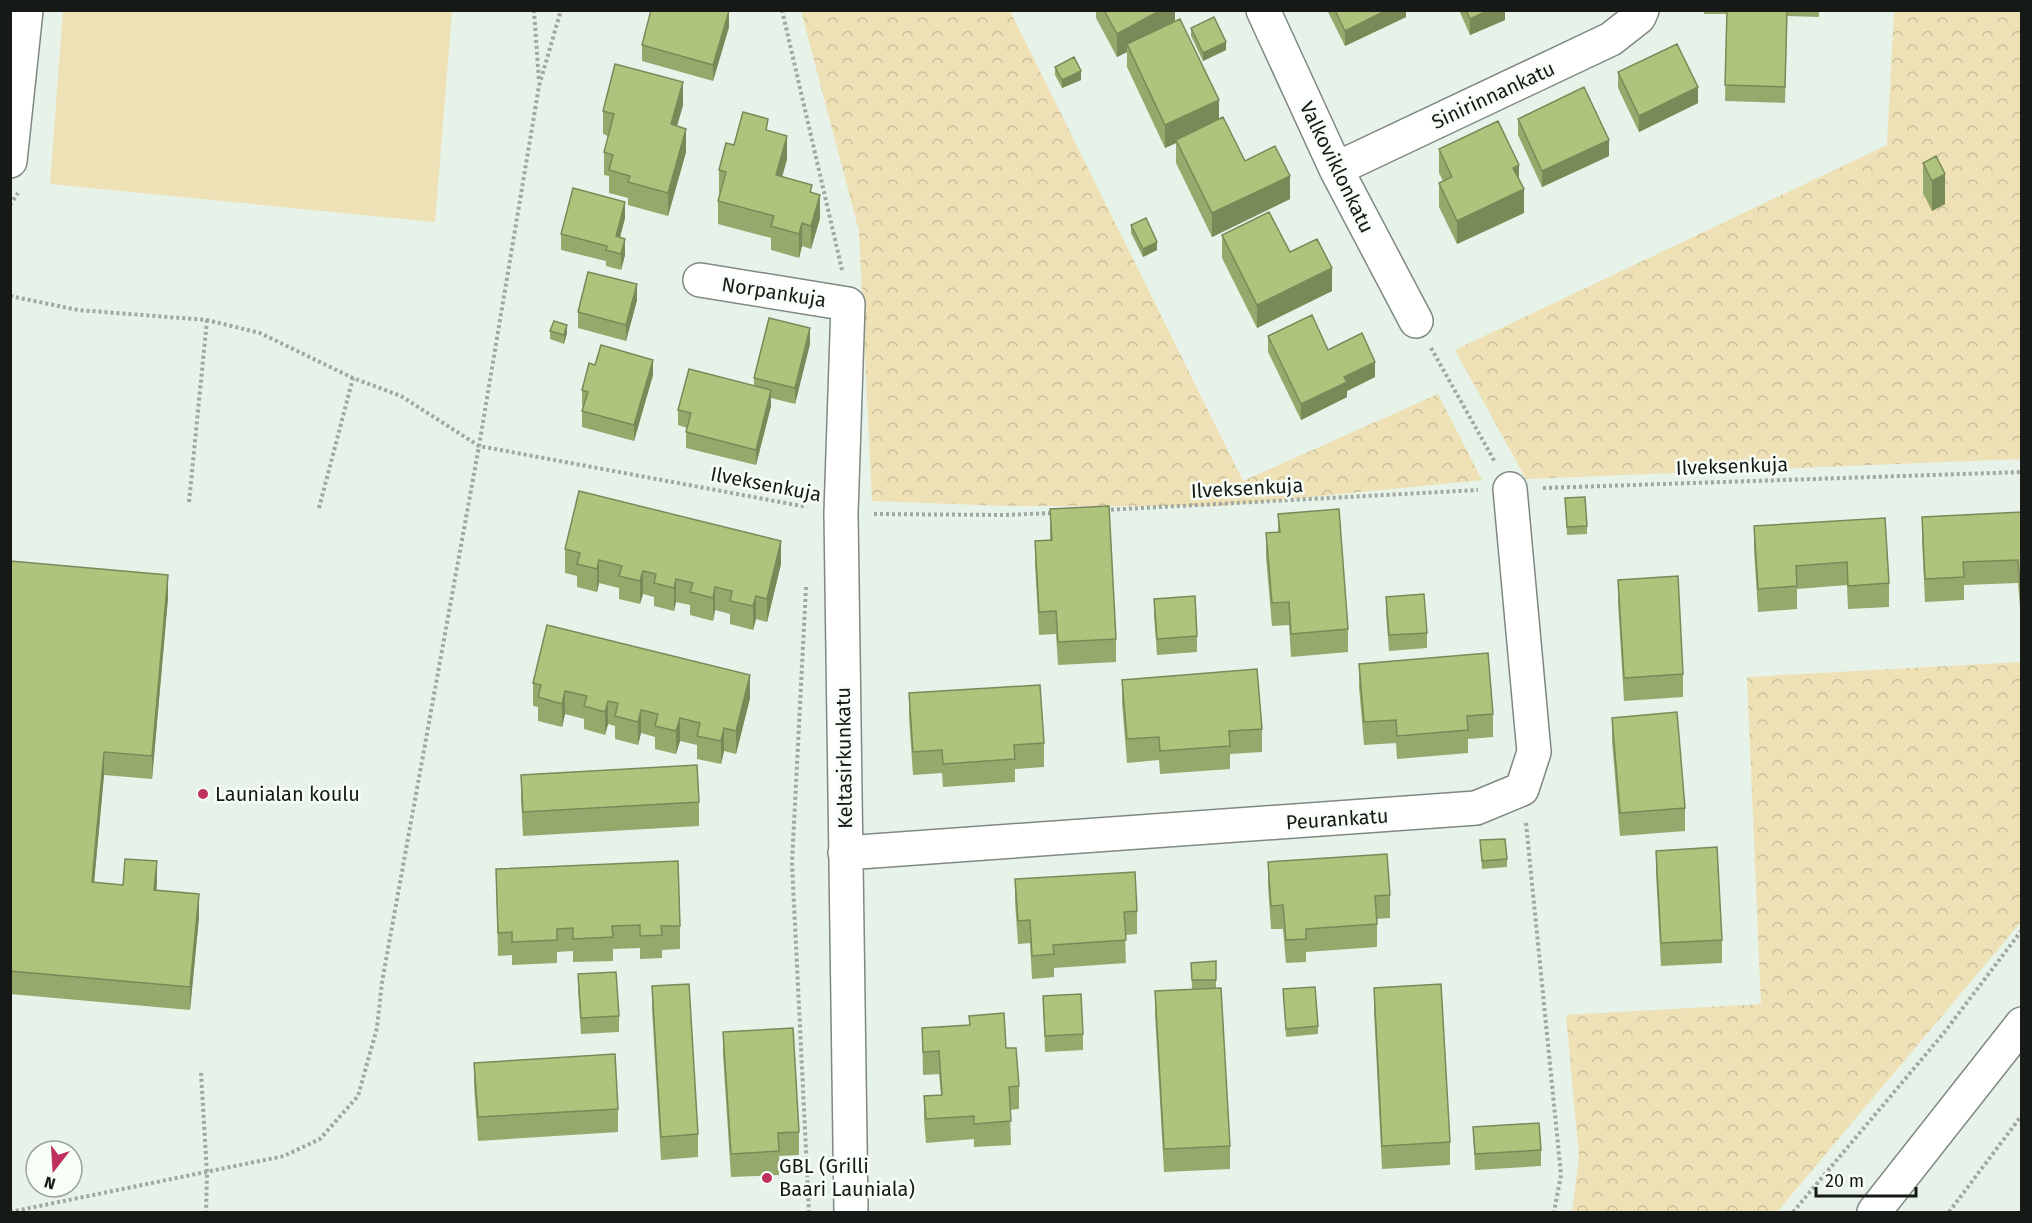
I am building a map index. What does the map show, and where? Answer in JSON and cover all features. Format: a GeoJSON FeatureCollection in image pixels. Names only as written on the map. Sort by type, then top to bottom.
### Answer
{"type":"FeatureCollection","features":[{"type":"Feature","properties":{"kind":"street"},"geometry":{"type":"LineString","coordinates":[[10,161],[26,10]]}},
{"type":"Feature","properties":{"kind":"street","name":"Valkoviklonkatu"},"geometry":{"type":"LineString","coordinates":[[1263,10],[1336,169],[1416,321]]}},
{"type":"Feature","properties":{"kind":"street","name":"Sinirinnankatu"},"geometry":{"type":"LineString","coordinates":[[1336,169],[1611,39],[1639,17],[1642,10]]}},
{"type":"Feature","properties":{"kind":"street","name":"Norpankuja"},"geometry":{"type":"LineString","coordinates":[[700,279],[848,304]]}},
{"type":"Feature","properties":{"kind":"street","name":"Keltasirkunkatu"},"geometry":{"type":"LineString","coordinates":[[848,304],[820,513],[845,853],[851,1212]]}},
{"type":"Feature","properties":{"kind":"street"},"geometry":{"type":"LineString","coordinates":[[1510,489],[1534,752],[1522,789]]}},
{"type":"Feature","properties":{"kind":"street","name":"Peurankatu"},"geometry":{"type":"LineString","coordinates":[[845,853],[1476,808],[1522,789]]}},
{"type":"Feature","properties":{"kind":"street"},"geometry":{"type":"LineString","coordinates":[[1874,1212],[2022,1024]]}},
{"type":"Feature","properties":{"kind":"path"},"geometry":{"type":"LineString","coordinates":[[534,10],[539,86]]}},
{"type":"Feature","properties":{"kind":"path"},"geometry":{"type":"LineString","coordinates":[[10,1212],[284,1156],[320,1139],[358,1096],[377,1028],[382,982],[479,446],[539,86],[561,10]]}},
{"type":"Feature","properties":{"kind":"path"},"geometry":{"type":"LineString","coordinates":[[782,10],[842,265],[848,304]]}},
{"type":"Feature","properties":{"kind":"path"},"geometry":{"type":"LineString","coordinates":[[10,296],[78,310],[207,320],[260,333],[353,378],[401,396],[479,446]]}},
{"type":"Feature","properties":{"kind":"path"},"geometry":{"type":"LineString","coordinates":[[189,502],[207,320]]}},
{"type":"Feature","properties":{"kind":"path"},"geometry":{"type":"LineString","coordinates":[[1416,321],[1510,489]]}},
{"type":"Feature","properties":{"kind":"path"},"geometry":{"type":"LineString","coordinates":[[319,507],[353,378]]}},
{"type":"Feature","properties":{"kind":"path","name":"Ilveksenkuja"},"geometry":{"type":"LineString","coordinates":[[479,446],[820,513],[1006,515],[1065,512]]}},
{"type":"Feature","properties":{"kind":"path","name":"Ilveksenkuja"},"geometry":{"type":"LineString","coordinates":[[1100,510],[1510,489],[2022,472]]}},
{"type":"Feature","properties":{"kind":"path"},"geometry":{"type":"LineString","coordinates":[[806,584],[792,863],[809,1212]]}},
{"type":"Feature","properties":{"kind":"path"},"geometry":{"type":"LineString","coordinates":[[1522,789],[1561,1175],[1554,1212]]}},
{"type":"Feature","properties":{"kind":"path"},"geometry":{"type":"LineString","coordinates":[[1793,1212],[1943,1034],[2022,930]]}},
{"type":"Feature","properties":{"kind":"path"},"geometry":{"type":"LineString","coordinates":[[201,1073],[207,1173],[206,1212]]}},
{"type":"Feature","properties":{"kind":"path"},"geometry":{"type":"LineString","coordinates":[[1949,1212],[2022,1114]]}},
{"type":"Feature","properties":{"kind":"green space"},"geometry":{"type":"Polygon","coordinates":[[[63,11],[452,11],[435,222],[50,184],[63,11]]]}},
{"type":"Feature","properties":{"kind":"green space"},"geometry":{"type":"Polygon","coordinates":[[[801,11],[1010,11],[1243,481],[1438,394],[1482,480],[1218,506],[1007,506],[872,501],[859,231],[801,11]]]}},
{"type":"Feature","properties":{"kind":"green space"},"geometry":{"type":"Polygon","coordinates":[[[1894,11],[2021,11],[2021,459],[1526,479],[1455,350],[1887,145],[1894,11]]]}},
{"type":"Feature","properties":{"kind":"green space"},"geometry":{"type":"Polygon","coordinates":[[[2021,662],[2021,922],[1777,1212],[1572,1212],[1579,1157],[1566,1015],[1761,1004],[1747,677],[2021,662]]]}},
{"type":"Feature","properties":{"kind":"building"},"geometry":{"type":"Polygon","coordinates":[[[651,10],[729,11],[713,65],[642,45],[651,10]]]}},
{"type":"Feature","properties":{"kind":"building"},"geometry":{"type":"Polygon","coordinates":[[[1104,10],[1161,10],[1117,34],[1104,10]]]}},
{"type":"Feature","properties":{"kind":"building"},"geometry":{"type":"Polygon","coordinates":[[[1335,10],[1387,10],[1345,31],[1335,10]]]}},
{"type":"Feature","properties":{"kind":"building"},"geometry":{"type":"Polygon","coordinates":[[[1466,10],[1489,10],[1470,19],[1466,10]]]}},
{"type":"Feature","properties":{"kind":"building"},"geometry":{"type":"Polygon","coordinates":[[[1727,10],[1787,10],[1785,87],[1725,85],[1727,10]]]}},
{"type":"Feature","properties":{"kind":"building"},"geometry":{"type":"Polygon","coordinates":[[[1214,17],[1226,42],[1203,53],[1191,28],[1214,17]]]}},
{"type":"Feature","properties":{"kind":"building"},"geometry":{"type":"Polygon","coordinates":[[[1180,19],[1219,100],[1165,125],[1127,44],[1180,19]]]}},
{"type":"Feature","properties":{"kind":"building"},"geometry":{"type":"Polygon","coordinates":[[[1677,44],[1698,87],[1639,116],[1618,72],[1677,44]]]}},
{"type":"Feature","properties":{"kind":"building"},"geometry":{"type":"Polygon","coordinates":[[[1074,57],[1081,71],[1062,80],[1055,67],[1074,57]]]}},
{"type":"Feature","properties":{"kind":"building"},"geometry":{"type":"Polygon","coordinates":[[[615,64],[683,82],[671,124],[686,129],[668,193],[628,182],[630,176],[609,170],[613,155],[604,152],[614,114],[603,111],[615,64]]]}},
{"type":"Feature","properties":{"kind":"building"},"geometry":{"type":"Polygon","coordinates":[[[1584,87],[1609,140],[1542,171],[1518,119],[1584,87]]]}},
{"type":"Feature","properties":{"kind":"building"},"geometry":{"type":"Polygon","coordinates":[[[743,112],[768,119],[766,130],[787,136],[776,175],[812,185],[810,192],[820,195],[811,226],[802,223],[799,234],[771,226],[774,216],[718,201],[726,172],[719,170],[726,143],[734,145],[743,112]]]}},
{"type":"Feature","properties":{"kind":"building"},"geometry":{"type":"Polygon","coordinates":[[[1223,117],[1245,161],[1275,146],[1290,176],[1212,213],[1176,140],[1223,117]]]}},
{"type":"Feature","properties":{"kind":"building"},"geometry":{"type":"Polygon","coordinates":[[[1498,121],[1519,165],[1513,168],[1524,189],[1457,221],[1439,183],[1452,177],[1439,149],[1498,121]]]}},
{"type":"Feature","properties":{"kind":"building"},"geometry":{"type":"Polygon","coordinates":[[[1936,156],[1945,174],[1932,181],[1923,163],[1936,156]]]}},
{"type":"Feature","properties":{"kind":"building"},"geometry":{"type":"Polygon","coordinates":[[[573,188],[625,202],[616,236],[625,239],[621,254],[606,250],[607,246],[561,234],[573,188]]]}},
{"type":"Feature","properties":{"kind":"building"},"geometry":{"type":"Polygon","coordinates":[[[1269,212],[1290,252],[1317,239],[1332,268],[1257,305],[1222,235],[1269,212]]]}},
{"type":"Feature","properties":{"kind":"building"},"geometry":{"type":"Polygon","coordinates":[[[1146,218],[1157,242],[1143,249],[1131,225],[1146,218]]]}},
{"type":"Feature","properties":{"kind":"building"},"geometry":{"type":"Polygon","coordinates":[[[588,272],[637,284],[626,325],[578,312],[588,272]]]}},
{"type":"Feature","properties":{"kind":"building"},"geometry":{"type":"Polygon","coordinates":[[[1312,315],[1328,350],[1362,333],[1375,362],[1344,377],[1347,382],[1301,404],[1268,336],[1312,315]]]}},
{"type":"Feature","properties":{"kind":"building"},"geometry":{"type":"Polygon","coordinates":[[[769,318],[810,328],[795,388],[754,378],[769,318]]]}},
{"type":"Feature","properties":{"kind":"building"},"geometry":{"type":"Polygon","coordinates":[[[554,321],[567,325],[564,335],[550,331],[554,321]]]}},
{"type":"Feature","properties":{"kind":"building"},"geometry":{"type":"Polygon","coordinates":[[[601,345],[653,360],[634,425],[582,411],[588,392],[582,390],[589,363],[595,365],[601,345]]]}},
{"type":"Feature","properties":{"kind":"building"},"geometry":{"type":"Polygon","coordinates":[[[689,369],[771,390],[756,450],[686,432],[691,413],[678,410],[689,369]]]}},
{"type":"Feature","properties":{"kind":"building"},"geometry":{"type":"Polygon","coordinates":[[[579,491],[781,541],[767,599],[756,596],[753,606],[730,601],[732,591],[715,587],[713,598],[690,592],[693,583],[676,579],[674,588],[654,583],[656,574],[643,571],[640,581],[619,576],[622,566],[599,560],[597,569],[577,564],[580,553],[565,549],[579,491]]]}},
{"type":"Feature","properties":{"kind":"building"},"geometry":{"type":"Polygon","coordinates":[[[1585,497],[1587,526],[1567,527],[1565,498],[1585,497]]]}},
{"type":"Feature","properties":{"kind":"building"},"geometry":{"type":"Polygon","coordinates":[[[1109,506],[1116,639],[1058,642],[1056,611],[1039,612],[1035,541],[1052,540],[1050,509],[1109,506]]]}},
{"type":"Feature","properties":{"kind":"building"},"geometry":{"type":"Polygon","coordinates":[[[1339,509],[1348,629],[1291,634],[1289,602],[1272,603],[1266,533],[1280,532],[1278,514],[1339,509]]]}},
{"type":"Feature","properties":{"kind":"building"},"geometry":{"type":"Polygon","coordinates":[[[2022,512],[2022,598],[2018,560],[1963,562],[1964,577],[1925,579],[1922,517],[2022,512]]]}},
{"type":"Feature","properties":{"kind":"building"},"geometry":{"type":"Polygon","coordinates":[[[1885,518],[1889,583],[1848,586],[1847,562],[1796,566],[1797,586],[1758,589],[1754,526],[1885,518]]]}},
{"type":"Feature","properties":{"kind":"building"},"geometry":{"type":"Polygon","coordinates":[[[10,561],[168,575],[152,756],[104,752],[92,882],[123,885],[125,859],[157,861],[154,890],[199,894],[190,987],[10,971],[10,561]]]}},
{"type":"Feature","properties":{"kind":"building"},"geometry":{"type":"Polygon","coordinates":[[[1678,576],[1683,674],[1624,678],[1618,580],[1678,576]]]}},
{"type":"Feature","properties":{"kind":"building"},"geometry":{"type":"Polygon","coordinates":[[[1424,594],[1427,633],[1389,635],[1386,597],[1424,594]]]}},
{"type":"Feature","properties":{"kind":"building"},"geometry":{"type":"Polygon","coordinates":[[[1195,596],[1197,636],[1157,639],[1154,599],[1195,596]]]}},
{"type":"Feature","properties":{"kind":"building"},"geometry":{"type":"Polygon","coordinates":[[[547,625],[750,675],[736,731],[724,728],[721,741],[697,736],[700,723],[680,718],[676,731],[655,726],[658,714],[641,710],[638,722],[615,716],[618,703],[608,701],[605,712],[584,706],[587,696],[565,691],[562,704],[538,697],[541,685],[533,683],[547,625]]]}},
{"type":"Feature","properties":{"kind":"building"},"geometry":{"type":"Polygon","coordinates":[[[1488,653],[1493,714],[1467,716],[1468,730],[1397,736],[1396,720],[1364,722],[1359,664],[1488,653]]]}},
{"type":"Feature","properties":{"kind":"building"},"geometry":{"type":"Polygon","coordinates":[[[1257,669],[1262,729],[1229,731],[1230,746],[1160,751],[1159,737],[1127,739],[1122,680],[1257,669]]]}},
{"type":"Feature","properties":{"kind":"building"},"geometry":{"type":"Polygon","coordinates":[[[1040,685],[1044,743],[1014,745],[1015,759],[943,764],[942,750],[913,752],[909,693],[1040,685]]]}},
{"type":"Feature","properties":{"kind":"building"},"geometry":{"type":"Polygon","coordinates":[[[1677,712],[1685,808],[1620,813],[1612,718],[1677,712]]]}},
{"type":"Feature","properties":{"kind":"building"},"geometry":{"type":"Polygon","coordinates":[[[697,765],[699,802],[523,812],[521,775],[697,765]]]}},
{"type":"Feature","properties":{"kind":"building"},"geometry":{"type":"Polygon","coordinates":[[[1505,839],[1507,859],[1482,861],[1480,840],[1505,839]]]}},
{"type":"Feature","properties":{"kind":"building"},"geometry":{"type":"Polygon","coordinates":[[[1717,847],[1722,940],[1661,943],[1656,851],[1717,847]]]}},
{"type":"Feature","properties":{"kind":"building"},"geometry":{"type":"Polygon","coordinates":[[[1387,854],[1390,895],[1375,896],[1377,924],[1306,929],[1306,939],[1286,940],[1283,905],[1271,906],[1268,862],[1387,854]]]}},
{"type":"Feature","properties":{"kind":"building"},"geometry":{"type":"Polygon","coordinates":[[[678,861],[680,926],[661,926],[662,935],[640,936],[640,925],[612,926],[613,937],[573,939],[573,928],[557,929],[557,940],[512,942],[512,932],[498,933],[496,869],[678,861]]]}},
{"type":"Feature","properties":{"kind":"building"},"geometry":{"type":"Polygon","coordinates":[[[1135,872],[1137,911],[1124,912],[1126,940],[1053,945],[1054,954],[1032,956],[1030,920],[1018,921],[1015,879],[1135,872]]]}},
{"type":"Feature","properties":{"kind":"building"},"geometry":{"type":"Polygon","coordinates":[[[1216,961],[1216,980],[1192,980],[1191,963],[1216,961]]]}},
{"type":"Feature","properties":{"kind":"building"},"geometry":{"type":"Polygon","coordinates":[[[616,972],[619,1016],[581,1018],[578,974],[616,972]]]}},
{"type":"Feature","properties":{"kind":"building"},"geometry":{"type":"Polygon","coordinates":[[[689,984],[698,1134],[661,1137],[652,986],[689,984]]]}},
{"type":"Feature","properties":{"kind":"building"},"geometry":{"type":"Polygon","coordinates":[[[1441,984],[1450,1142],[1382,1146],[1374,988],[1441,984]]]}},
{"type":"Feature","properties":{"kind":"building"},"geometry":{"type":"Polygon","coordinates":[[[1315,987],[1318,1026],[1286,1029],[1283,989],[1315,987]]]}},
{"type":"Feature","properties":{"kind":"building"},"geometry":{"type":"Polygon","coordinates":[[[1221,988],[1230,1146],[1164,1149],[1155,991],[1221,988]]]}},
{"type":"Feature","properties":{"kind":"building"},"geometry":{"type":"Polygon","coordinates":[[[1081,994],[1083,1034],[1045,1036],[1043,996],[1081,994]]]}},
{"type":"Feature","properties":{"kind":"building"},"geometry":{"type":"Polygon","coordinates":[[[1004,1013],[1006,1048],[1016,1048],[1019,1086],[1009,1087],[1011,1121],[974,1124],[974,1116],[926,1119],[924,1096],[942,1095],[939,1051],[923,1052],[922,1028],[970,1025],[969,1016],[1004,1013]]]}},
{"type":"Feature","properties":{"kind":"building"},"geometry":{"type":"Polygon","coordinates":[[[793,1028],[799,1132],[778,1133],[779,1151],[731,1154],[723,1032],[793,1028]]]}},
{"type":"Feature","properties":{"kind":"building"},"geometry":{"type":"Polygon","coordinates":[[[615,1054],[618,1109],[478,1117],[474,1063],[615,1054]]]}},
{"type":"Feature","properties":{"kind":"building"},"geometry":{"type":"Polygon","coordinates":[[[1539,1123],[1541,1150],[1475,1154],[1473,1127],[1539,1123]]]}},
{"type":"Feature","properties":{"kind":"place","name":"Launialan koulu"},"geometry":{"type":"Point","coordinates":[203,794]}},
{"type":"Feature","properties":{"kind":"place","name":"GBL (Grilli Baari Launiala)"},"geometry":{"type":"Point","coordinates":[767,1178]}}]}
